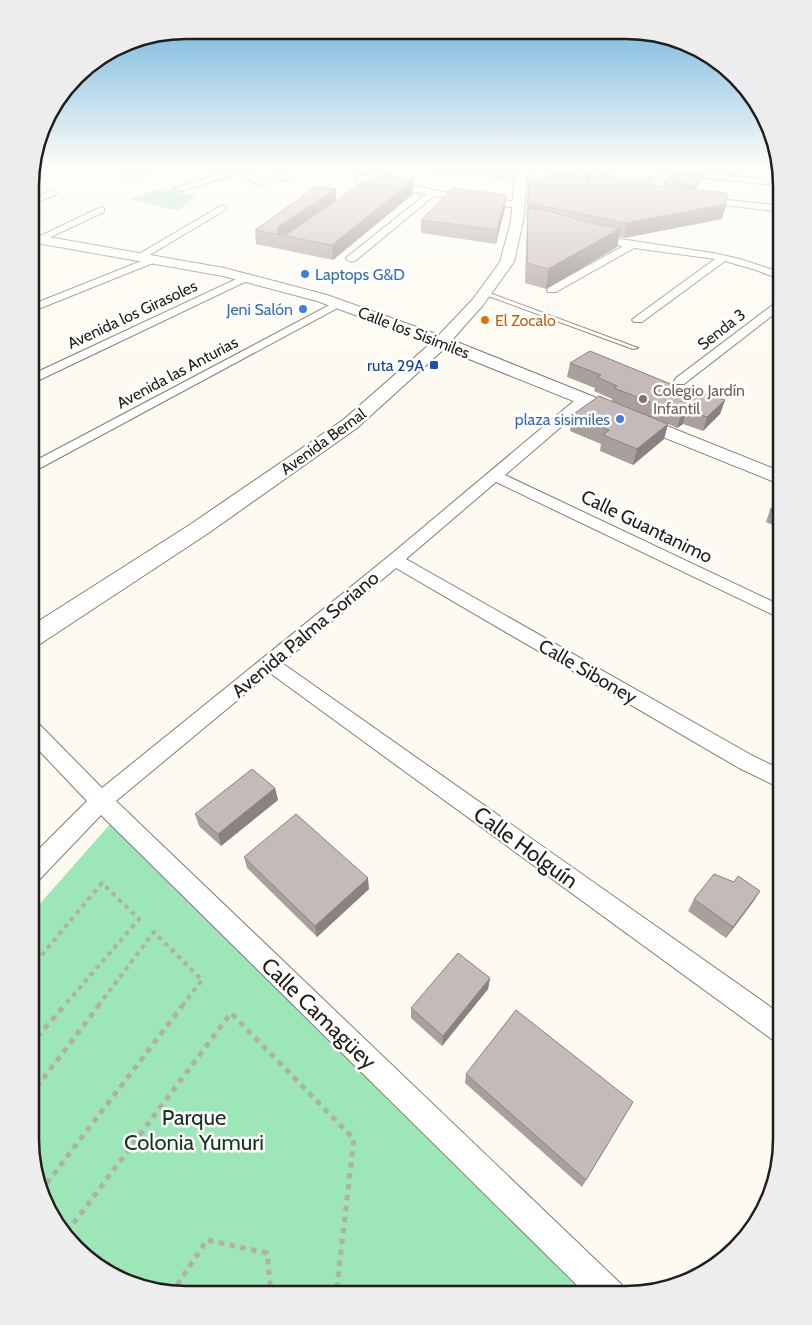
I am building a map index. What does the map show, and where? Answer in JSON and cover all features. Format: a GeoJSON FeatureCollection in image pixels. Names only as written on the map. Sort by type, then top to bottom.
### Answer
{"type":"FeatureCollection","features":[{"type":"Feature","properties":{"kind":"main road","name":"Avenida Bernal"},"geometry":{"type":"LineString","coordinates":[[39,633],[198,529],[350,424],[441,342],[485,293],[507,262],[518,230]]}},
{"type":"Feature","properties":{"kind":"main road","name":"Calle los Sisimiles"},"geometry":{"type":"LineString","coordinates":[[39,240],[248,277],[339,303],[585,399],[773,475]]}},
{"type":"Feature","properties":{"kind":"street"},"geometry":{"type":"LineString","coordinates":[[39,237],[56,230]]}},
{"type":"Feature","properties":{"kind":"street"},"geometry":{"type":"LineString","coordinates":[[138,257],[185,230]]}},
{"type":"Feature","properties":{"kind":"street"},"geometry":{"type":"LineString","coordinates":[[351,259],[387,230]]}},
{"type":"Feature","properties":{"kind":"street"},"geometry":{"type":"LineString","coordinates":[[583,236],[723,258],[753,265],[773,273]]}},
{"type":"Feature","properties":{"kind":"street"},"geometry":{"type":"LineString","coordinates":[[552,290],[632,245]]}},
{"type":"Feature","properties":{"kind":"street"},"geometry":{"type":"LineString","coordinates":[[638,320],[723,258]]}},
{"type":"Feature","properties":{"kind":"street"},"geometry":{"type":"LineString","coordinates":[[39,306],[154,259]]}},
{"type":"Feature","properties":{"kind":"street","name":"Avenida los Girasoles"},"geometry":{"type":"LineString","coordinates":[[39,376],[248,277]]}},
{"type":"Feature","properties":{"kind":"street","name":"Avenida las Anturias"},"geometry":{"type":"LineString","coordinates":[[39,465],[339,303]]}},
{"type":"Feature","properties":{"kind":"street","name":"Senda 3"},"geometry":{"type":"LineString","coordinates":[[680,381],[773,310]]}},
{"type":"Feature","properties":{"kind":"street","name":"Avenida Palma Soriano"},"geometry":{"type":"LineString","coordinates":[[39,865],[101,801],[270,664],[585,399]]}},
{"type":"Feature","properties":{"kind":"street","name":"Calle Guantanimo"},"geometry":{"type":"LineString","coordinates":[[494,475],[773,609]]}},
{"type":"Feature","properties":{"kind":"street","name":"Calle Siboney"},"geometry":{"type":"LineString","coordinates":[[395,560],[773,775]]}},
{"type":"Feature","properties":{"kind":"street","name":"Calle Holguín"},"geometry":{"type":"LineString","coordinates":[[270,664],[773,1025]]}},
{"type":"Feature","properties":{"kind":"street","name":"Calle Camagüey"},"geometry":{"type":"LineString","coordinates":[[39,738],[101,801],[601,1286]]}},
{"type":"Feature","properties":{"kind":"lane"},"geometry":{"type":"LineString","coordinates":[[485,293],[635,348]]}},
{"type":"Feature","properties":{"kind":"path"},"geometry":{"type":"LineString","coordinates":[[39,958],[102,883],[139,919],[39,1035]]}},
{"type":"Feature","properties":{"kind":"path"},"geometry":{"type":"LineString","coordinates":[[39,1084],[154,932],[202,980],[46,1184]]}},
{"type":"Feature","properties":{"kind":"path"},"geometry":{"type":"LineString","coordinates":[[69,1229],[231,1013],[354,1140],[337,1286]]}},
{"type":"Feature","properties":{"kind":"path"},"geometry":{"type":"LineString","coordinates":[[176,1286],[206,1240],[268,1253],[271,1286]]}},
{"type":"Feature","properties":{"kind":"green space","name":"Parque Colonia Yumuri"},"geometry":{"type":"Polygon","coordinates":[[[112,822],[583,1286],[166,1285],[129,1275],[112,1267],[96,1256],[69,1229],[58,1213],[50,1196],[42,1168],[39,1149],[39,905],[112,822]]]}},
{"type":"Feature","properties":{"kind":"building"},"geometry":{"type":"Polygon","coordinates":[[[255,230],[278,230],[278,234],[287,234],[293,230],[351,230],[332,245],[255,230]]]}},
{"type":"Feature","properties":{"kind":"building"},"geometry":{"type":"Polygon","coordinates":[[[528,230],[618,230],[548,269],[527,263],[528,230]]]}},
{"type":"Feature","properties":{"kind":"building"},"geometry":{"type":"Polygon","coordinates":[[[590,351],[700,396],[703,393],[725,400],[707,417],[686,410],[681,414],[614,388],[617,386],[597,377],[601,375],[570,363],[590,351]]]}},
{"type":"Feature","properties":{"kind":"building"},"geometry":{"type":"Polygon","coordinates":[[[599,396],[668,424],[637,449],[603,435],[609,430],[572,415],[599,396]]]}},
{"type":"Feature","properties":{"kind":"building"},"geometry":{"type":"Polygon","coordinates":[[[252,769],[275,788],[218,834],[195,814],[252,769]]]}},
{"type":"Feature","properties":{"kind":"building"},"geometry":{"type":"Polygon","coordinates":[[[296,814],[368,878],[315,926],[244,857],[296,814]]]}},
{"type":"Feature","properties":{"kind":"building"},"geometry":{"type":"Polygon","coordinates":[[[714,874],[734,882],[738,876],[760,891],[733,927],[694,899],[714,874]]]}},
{"type":"Feature","properties":{"kind":"building"},"geometry":{"type":"Polygon","coordinates":[[[458,953],[490,978],[443,1036],[411,1008],[458,953]]]}},
{"type":"Feature","properties":{"kind":"building"},"geometry":{"type":"Polygon","coordinates":[[[516,1010],[633,1102],[586,1180],[466,1074],[516,1010]]]}},
{"type":"Feature","properties":{"kind":"place","name":"Laptops G&D"},"geometry":{"type":"Point","coordinates":[305,274]}},
{"type":"Feature","properties":{"kind":"place","name":"Jeni Salón"},"geometry":{"type":"Point","coordinates":[303,309]}},
{"type":"Feature","properties":{"kind":"place","name":"El Zocalo"},"geometry":{"type":"Point","coordinates":[485,320]}},
{"type":"Feature","properties":{"kind":"place","name":"ruta 29A"},"geometry":{"type":"Point","coordinates":[434,365]}},
{"type":"Feature","properties":{"kind":"place","name":"Colegio Jardín Infantil"},"geometry":{"type":"Point","coordinates":[643,399]}},
{"type":"Feature","properties":{"kind":"place","name":"plaza sisimiles"},"geometry":{"type":"Point","coordinates":[620,419]}}]}
